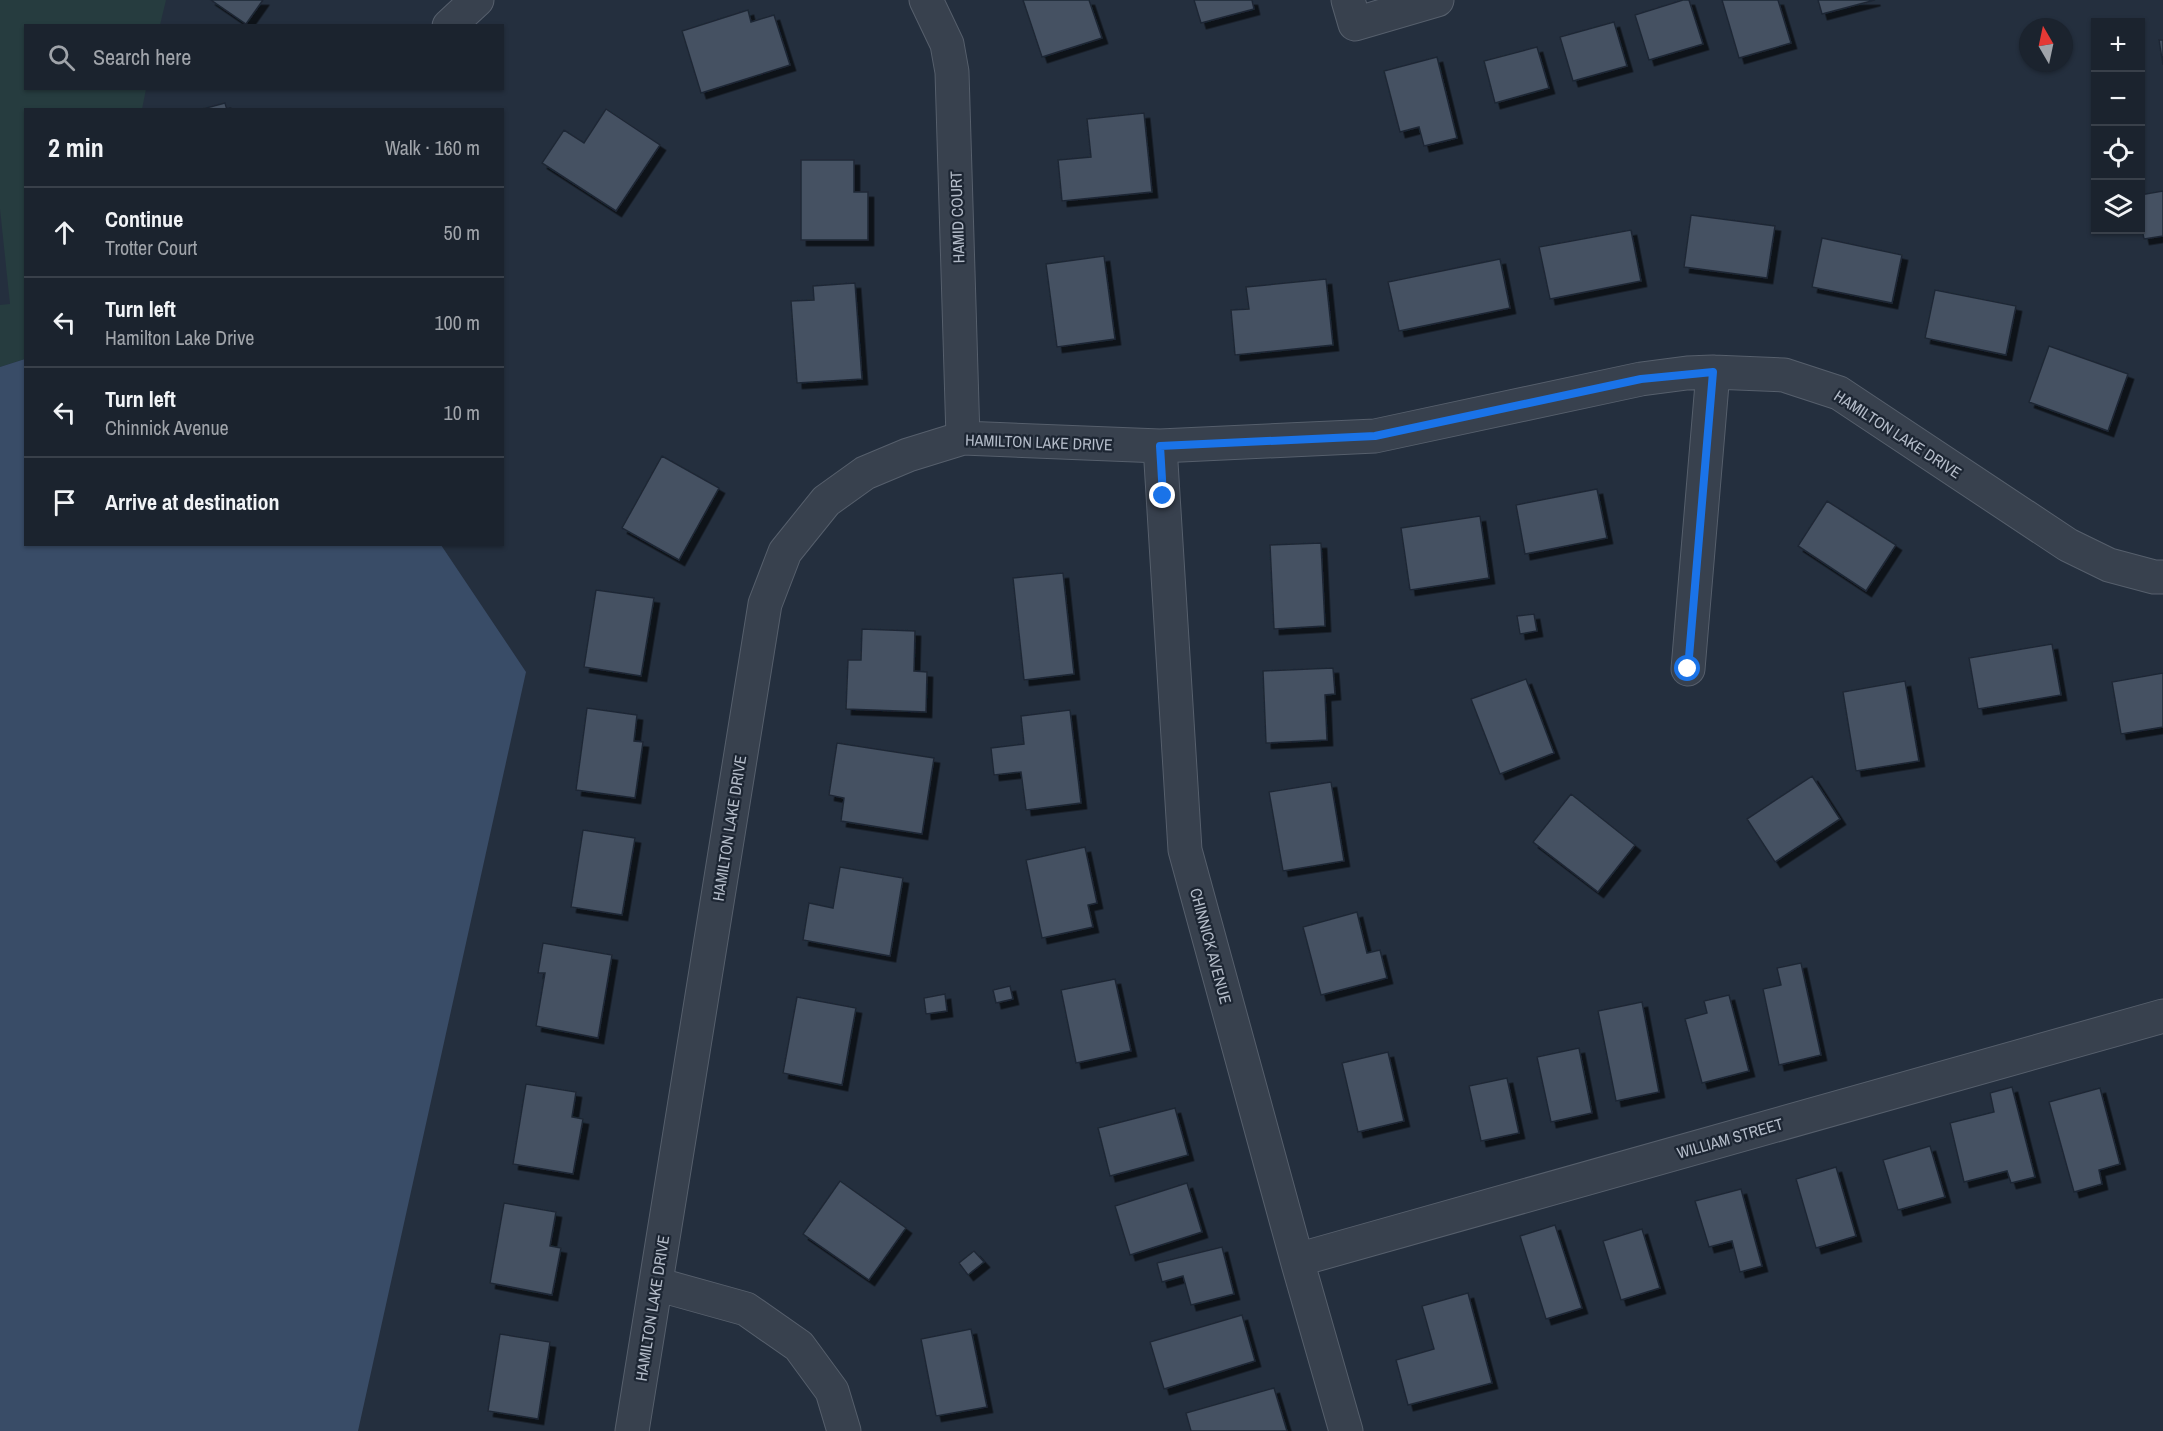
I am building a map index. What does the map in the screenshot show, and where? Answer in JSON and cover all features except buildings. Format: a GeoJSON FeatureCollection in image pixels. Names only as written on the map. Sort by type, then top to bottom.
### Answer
{"type":"FeatureCollection","features":[{"type":"Feature","properties":{"kind":"street"},"geometry":{"type":"LineString","coordinates":[[450,24],[477,0]]}},
{"type":"Feature","properties":{"kind":"street","name":"HAMID COURT"},"geometry":{"type":"LineString","coordinates":[[926,0],[947,44],[952,72],[963,438]]}},
{"type":"Feature","properties":{"kind":"street"},"geometry":{"type":"LineString","coordinates":[[1352,12],[1437,0]]}},
{"type":"Feature","properties":{"kind":"street"},"geometry":{"type":"LineString","coordinates":[[1688,669],[1713,372]]}},
{"type":"Feature","properties":{"kind":"street","name":"HAMILTON LAKE DRIVE"},"geometry":{"type":"LineString","coordinates":[[632,1431],[765,604],[785,552],[826,501],[865,473],[908,455],[963,438],[1160,446],[1375,436],[1641,379],[1713,372],[1784,375],[1839,393],[2068,545],[2109,565],[2154,577],[2163,577]]}},
{"type":"Feature","properties":{"kind":"street","name":"CHINNICK AVENUE"},"geometry":{"type":"LineString","coordinates":[[1160,446],[1185,850],[1346,1431]]}},
{"type":"Feature","properties":{"kind":"street","name":"WILLIAM STREET"},"geometry":{"type":"LineString","coordinates":[[1297,1260],[2163,1016]]}},
{"type":"Feature","properties":{"kind":"street"},"geometry":{"type":"LineString","coordinates":[[656,1284],[746,1309],[799,1346],[832,1391],[844,1431]]}},
{"type":"Feature","properties":{"kind":"green space"},"geometry":{"type":"Polygon","coordinates":[[[0,0],[166,0],[160,24],[24,24],[24,90],[146,90],[142,108],[24,108],[24,359],[0,367],[0,305],[10,304],[0,209],[0,0]]]}},
{"type":"Feature","properties":{"kind":"water"},"geometry":{"type":"Polygon","coordinates":[[[24,359],[24,546],[442,546],[526,672],[358,1431],[0,1431],[0,367],[24,359]]]}},
{"type":"Feature","properties":{"kind":"route"},"geometry":{"type":"LineString","coordinates":[[1163,496],[1160,446],[1375,436],[1641,379],[1713,372],[1688,669]]}}]}
